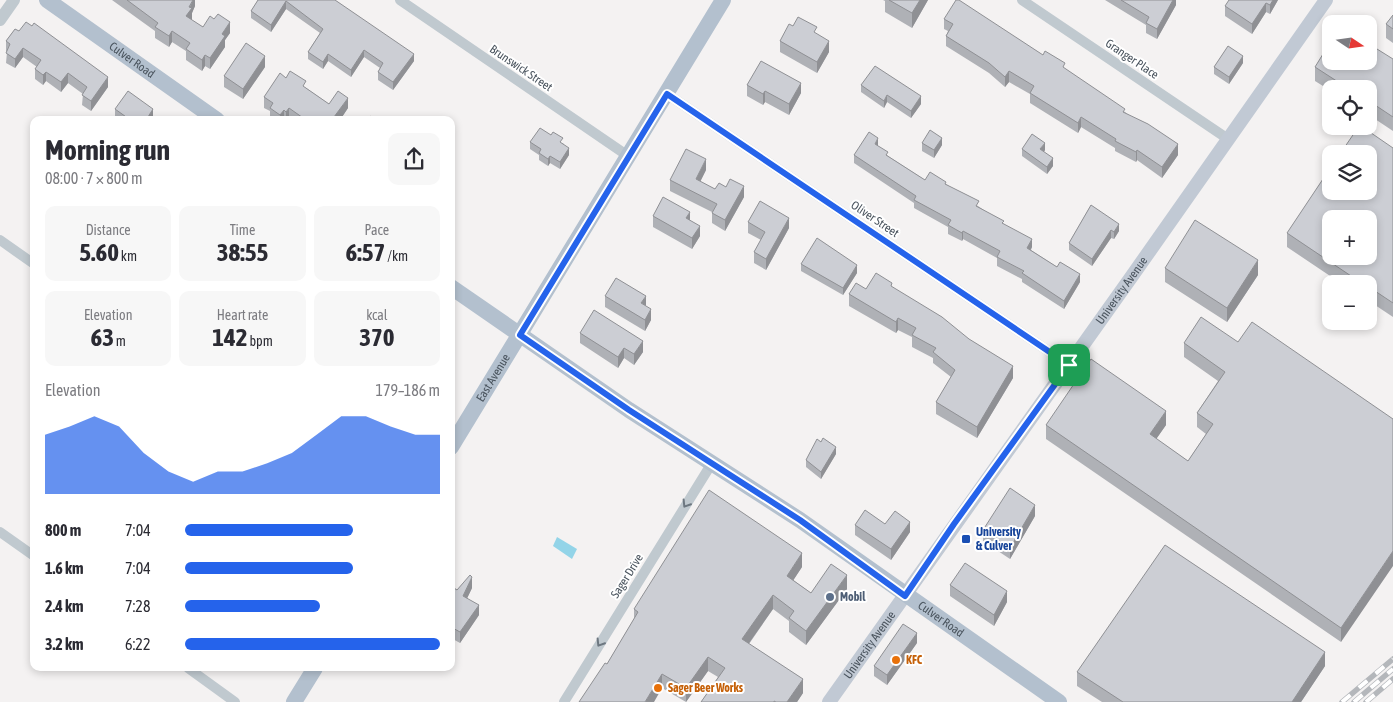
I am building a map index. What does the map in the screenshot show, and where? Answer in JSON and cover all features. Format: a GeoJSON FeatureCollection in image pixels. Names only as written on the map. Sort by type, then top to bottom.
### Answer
{"type":"FeatureCollection","features":[{"type":"Feature","properties":{"kind":"main road","name":"Culver Road"},"geometry":{"type":"LineString","coordinates":[[47,0],[211,116]]}},
{"type":"Feature","properties":{"kind":"main road","name":"University Avenue"},"geometry":{"type":"LineString","coordinates":[[828,702],[1069,365],[1326,0]]}},
{"type":"Feature","properties":{"kind":"main road","name":"East Avenue"},"geometry":{"type":"LineString","coordinates":[[455,441],[667,94],[717,2]]}},
{"type":"Feature","properties":{"kind":"main road","name":"Culver Road"},"geometry":{"type":"LineString","coordinates":[[455,290],[520,335],[800,520],[905,596],[1058,702]]}},
{"type":"Feature","properties":{"kind":"main road"},"geometry":{"type":"LineString","coordinates":[[294,702],[313,671]]}},
{"type":"Feature","properties":{"kind":"street"},"geometry":{"type":"LineString","coordinates":[[0,20],[14,0]]}},
{"type":"Feature","properties":{"kind":"street","name":"Brunswick Street"},"geometry":{"type":"LineString","coordinates":[[400,0],[628,156]]}},
{"type":"Feature","properties":{"kind":"street","name":"Granger Place"},"geometry":{"type":"LineString","coordinates":[[1022,0],[1228,139]]}},
{"type":"Feature","properties":{"kind":"street","name":"Oliver Street"},"geometry":{"type":"LineString","coordinates":[[667,94],[1069,365]]}},
{"type":"Feature","properties":{"kind":"street"},"geometry":{"type":"LineString","coordinates":[[0,240],[30,261]]}},
{"type":"Feature","properties":{"kind":"street","name":"Sager Drive"},"geometry":{"type":"LineString","coordinates":[[564,702],[712,463]]}},
{"type":"Feature","properties":{"kind":"street"},"geometry":{"type":"LineString","coordinates":[[0,532],[30,553]]}},
{"type":"Feature","properties":{"kind":"street"},"geometry":{"type":"LineString","coordinates":[[192,671],[235,702]]}},
{"type":"Feature","properties":{"kind":"water"},"geometry":{"type":"Polygon","coordinates":[[[557,537],[577,549],[572,559],[553,546],[557,537]]]}},
{"type":"Feature","properties":{"kind":"building"},"geometry":{"type":"Polygon","coordinates":[[[127,0],[193,0],[189,7],[192,8],[186,16],[203,27],[210,16],[214,19],[218,14],[230,22],[222,34],[225,36],[210,58],[205,55],[202,60],[186,49],[190,43],[172,31],[169,36],[155,27],[158,23],[127,0]]]}},
{"type":"Feature","properties":{"kind":"building"},"geometry":{"type":"Polygon","coordinates":[[[258,0],[335,0],[414,54],[393,82],[378,72],[383,63],[364,50],[351,70],[328,54],[323,62],[308,52],[323,29],[286,1],[271,25],[251,11],[258,0]]]}},
{"type":"Feature","properties":{"kind":"building"},"geometry":{"type":"Polygon","coordinates":[[[889,0],[920,0],[912,13],[889,0]]]}},
{"type":"Feature","properties":{"kind":"building"},"geometry":{"type":"Polygon","coordinates":[[[956,0],[959,0],[1043,55],[1045,51],[1065,63],[1063,67],[1125,109],[1123,112],[1148,124],[1178,144],[1162,167],[1137,150],[1136,152],[1115,141],[1116,139],[1081,117],[1078,123],[1030,93],[1034,86],[1009,71],[1005,77],[989,63],[946,36],[953,24],[944,19],[956,0]]]}},
{"type":"Feature","properties":{"kind":"building"},"geometry":{"type":"Polygon","coordinates":[[[1121,0],[1173,0],[1157,29],[1146,23],[1149,17],[1121,0]]]}},
{"type":"Feature","properties":{"kind":"building"},"geometry":{"type":"Polygon","coordinates":[[[1229,0],[1273,0],[1270,5],[1266,3],[1252,24],[1225,6],[1229,0]]]}},
{"type":"Feature","properties":{"kind":"building"},"geometry":{"type":"Polygon","coordinates":[[[1393,15],[1393,29],[1386,24],[1393,15]]]}},
{"type":"Feature","properties":{"kind":"building"},"geometry":{"type":"Polygon","coordinates":[[[798,17],[817,27],[814,32],[829,41],[817,62],[780,41],[789,24],[793,26],[798,17]]]}},
{"type":"Feature","properties":{"kind":"building"},"geometry":{"type":"Polygon","coordinates":[[[26,22],[32,26],[34,23],[108,77],[91,101],[82,95],[87,87],[68,73],[61,82],[46,72],[43,75],[35,69],[41,60],[23,48],[15,59],[6,53],[10,44],[6,41],[15,29],[19,31],[26,22]]]}},
{"type":"Feature","properties":{"kind":"building"},"geometry":{"type":"Polygon","coordinates":[[[246,43],[265,56],[243,89],[224,76],[246,43]]]}},
{"type":"Feature","properties":{"kind":"building"},"geometry":{"type":"Polygon","coordinates":[[[1228,46],[1243,56],[1229,77],[1214,67],[1228,46]]]}},
{"type":"Feature","properties":{"kind":"building"},"geometry":{"type":"Polygon","coordinates":[[[1378,50],[1393,59],[1393,117],[1377,106],[1377,80],[1335,80],[1315,67],[1322,56],[1322,70],[1378,70],[1378,50]]]}},
{"type":"Feature","properties":{"kind":"building"},"geometry":{"type":"Polygon","coordinates":[[[761,61],[801,83],[789,104],[765,91],[763,94],[747,85],[761,61]]]}},
{"type":"Feature","properties":{"kind":"building"},"geometry":{"type":"Polygon","coordinates":[[[875,66],[921,96],[911,111],[887,95],[884,101],[861,85],[875,66]]]}},
{"type":"Feature","properties":{"kind":"building"},"geometry":{"type":"Polygon","coordinates":[[[290,71],[306,81],[303,86],[329,104],[338,91],[348,98],[335,116],[300,116],[289,108],[280,115],[270,108],[273,103],[264,97],[280,73],[286,78],[290,71]]]}},
{"type":"Feature","properties":{"kind":"building"},"geometry":{"type":"Polygon","coordinates":[[[128,91],[153,109],[149,116],[125,116],[115,109],[128,91]]]}},
{"type":"Feature","properties":{"kind":"building"},"geometry":{"type":"Polygon","coordinates":[[[540,128],[551,135],[553,132],[563,138],[560,142],[569,148],[560,162],[550,156],[548,159],[539,153],[541,149],[530,142],[540,128]]]}},
{"type":"Feature","properties":{"kind":"building"},"geometry":{"type":"Polygon","coordinates":[[[930,130],[942,138],[934,150],[922,143],[930,130]]]}},
{"type":"Feature","properties":{"kind":"building"},"geometry":{"type":"Polygon","coordinates":[[[869,132],[878,138],[875,144],[888,152],[886,155],[925,180],[930,172],[946,182],[945,184],[979,201],[976,206],[1032,239],[1027,248],[1057,267],[1060,262],[1080,274],[1064,301],[1022,273],[1024,271],[997,257],[1000,251],[948,225],[951,220],[914,200],[916,196],[854,155],[869,132]]]}},
{"type":"Feature","properties":{"kind":"building"},"geometry":{"type":"Polygon","coordinates":[[[1032,134],[1045,143],[1040,149],[1053,158],[1047,167],[1022,149],[1032,134]]]}},
{"type":"Feature","properties":{"kind":"building"},"geometry":{"type":"Polygon","coordinates":[[[1353,135],[1374,135],[1393,148],[1393,303],[1377,292],[1377,275],[1350,275],[1335,265],[1377,265],[1377,210],[1322,210],[1322,256],[1287,233],[1322,180],[1322,200],[1377,200],[1377,145],[1346,145],[1353,135]]]}},
{"type":"Feature","properties":{"kind":"building"},"geometry":{"type":"Polygon","coordinates":[[[686,149],[706,159],[696,179],[715,189],[719,183],[726,187],[730,179],[744,186],[725,220],[712,213],[717,204],[670,180],[686,149]]]}},
{"type":"Feature","properties":{"kind":"building"},"geometry":{"type":"Polygon","coordinates":[[[663,197],[690,212],[686,218],[700,226],[692,238],[653,216],[663,197]]]}},
{"type":"Feature","properties":{"kind":"building"},"geometry":{"type":"Polygon","coordinates":[[[760,201],[789,218],[766,259],[754,252],[765,232],[748,222],[760,201]]]}},
{"type":"Feature","properties":{"kind":"building"},"geometry":{"type":"Polygon","coordinates":[[[1091,205],[1119,224],[1114,232],[1111,230],[1092,259],[1069,243],[1091,205]]]}},
{"type":"Feature","properties":{"kind":"building"},"geometry":{"type":"Polygon","coordinates":[[[1195,220],[1258,260],[1227,308],[1165,268],[1195,220]]]}},
{"type":"Feature","properties":{"kind":"building"},"geometry":{"type":"Polygon","coordinates":[[[817,238],[857,265],[843,288],[801,264],[817,238]]]}},
{"type":"Feature","properties":{"kind":"building"},"geometry":{"type":"Polygon","coordinates":[[[876,273],[892,283],[891,286],[942,317],[969,339],[1013,366],[977,427],[936,402],[955,370],[933,352],[936,348],[912,335],[916,328],[898,318],[896,322],[849,294],[856,283],[866,289],[876,273]]]}},
{"type":"Feature","properties":{"kind":"building"},"geometry":{"type":"Polygon","coordinates":[[[616,278],[646,296],[641,303],[651,309],[645,320],[605,296],[616,278]]]}},
{"type":"Feature","properties":{"kind":"building"},"geometry":{"type":"Polygon","coordinates":[[[594,310],[643,341],[634,354],[624,348],[618,357],[580,333],[594,310]]]}},
{"type":"Feature","properties":{"kind":"building"},"geometry":{"type":"Polygon","coordinates":[[[1201,317],[1238,342],[1252,322],[1393,419],[1393,551],[1341,628],[1046,425],[1091,359],[1166,411],[1150,434],[1188,461],[1213,424],[1197,413],[1225,372],[1184,343],[1201,317]]]}},
{"type":"Feature","properties":{"kind":"building"},"geometry":{"type":"Polygon","coordinates":[[[823,438],[836,447],[821,472],[806,460],[817,439],[821,442],[823,438]]]}},
{"type":"Feature","properties":{"kind":"building"},"geometry":{"type":"Polygon","coordinates":[[[1010,488],[1035,505],[1010,548],[983,530],[1010,488]]]}},
{"type":"Feature","properties":{"kind":"building"},"geometry":{"type":"Polygon","coordinates":[[[709,490],[802,553],[787,576],[811,593],[831,564],[847,575],[806,631],[789,618],[794,611],[773,595],[742,639],[803,679],[787,702],[701,702],[725,668],[708,657],[686,688],[662,674],[645,702],[579,702],[605,663],[607,664],[638,612],[634,609],[709,490]]]}},
{"type":"Feature","properties":{"kind":"building"},"geometry":{"type":"Polygon","coordinates":[[[865,510],[885,524],[895,511],[910,522],[891,549],[855,525],[865,510]]]}},
{"type":"Feature","properties":{"kind":"building"},"geometry":{"type":"Polygon","coordinates":[[[1165,545],[1325,652],[1292,702],[1123,702],[1077,672],[1165,545]]]}},
{"type":"Feature","properties":{"kind":"building"},"geometry":{"type":"Polygon","coordinates":[[[965,563],[1007,591],[994,615],[950,585],[965,563]]]}},
{"type":"Feature","properties":{"kind":"building"},"geometry":{"type":"Polygon","coordinates":[[[470,575],[472,577],[463,596],[479,605],[460,632],[455,629],[455,589],[457,590],[470,575]]]}},
{"type":"Feature","properties":{"kind":"building"},"geometry":{"type":"Polygon","coordinates":[[[903,624],[917,633],[887,675],[874,666],[903,624]]]}},
{"type":"Feature","properties":{"kind":"railway"},"geometry":{"type":"LineString","coordinates":[[1342,702],[1393,659]]}},
{"type":"Feature","properties":{"kind":"railway"},"geometry":{"type":"LineString","coordinates":[[1354,702],[1393,669]]}},
{"type":"Feature","properties":{"kind":"railway"},"geometry":{"type":"LineString","coordinates":[[1366,702],[1393,679]]}},
{"type":"Feature","properties":{"kind":"place","name":"University & Culver"},"geometry":{"type":"Point","coordinates":[966,539]}},
{"type":"Feature","properties":{"kind":"place","name":"Mobil"},"geometry":{"type":"Point","coordinates":[830,597]}},
{"type":"Feature","properties":{"kind":"place","name":"KFC"},"geometry":{"type":"Point","coordinates":[896,660]}},
{"type":"Feature","properties":{"kind":"place","name":"Sager Beer Works"},"geometry":{"type":"Point","coordinates":[658,688]}},
{"type":"Feature","properties":{"kind":"route"},"geometry":{"type":"LineString","coordinates":[[667,94],[1069,365],[954,524],[905,596],[800,520],[629,410],[520,335],[667,94]]}}]}
